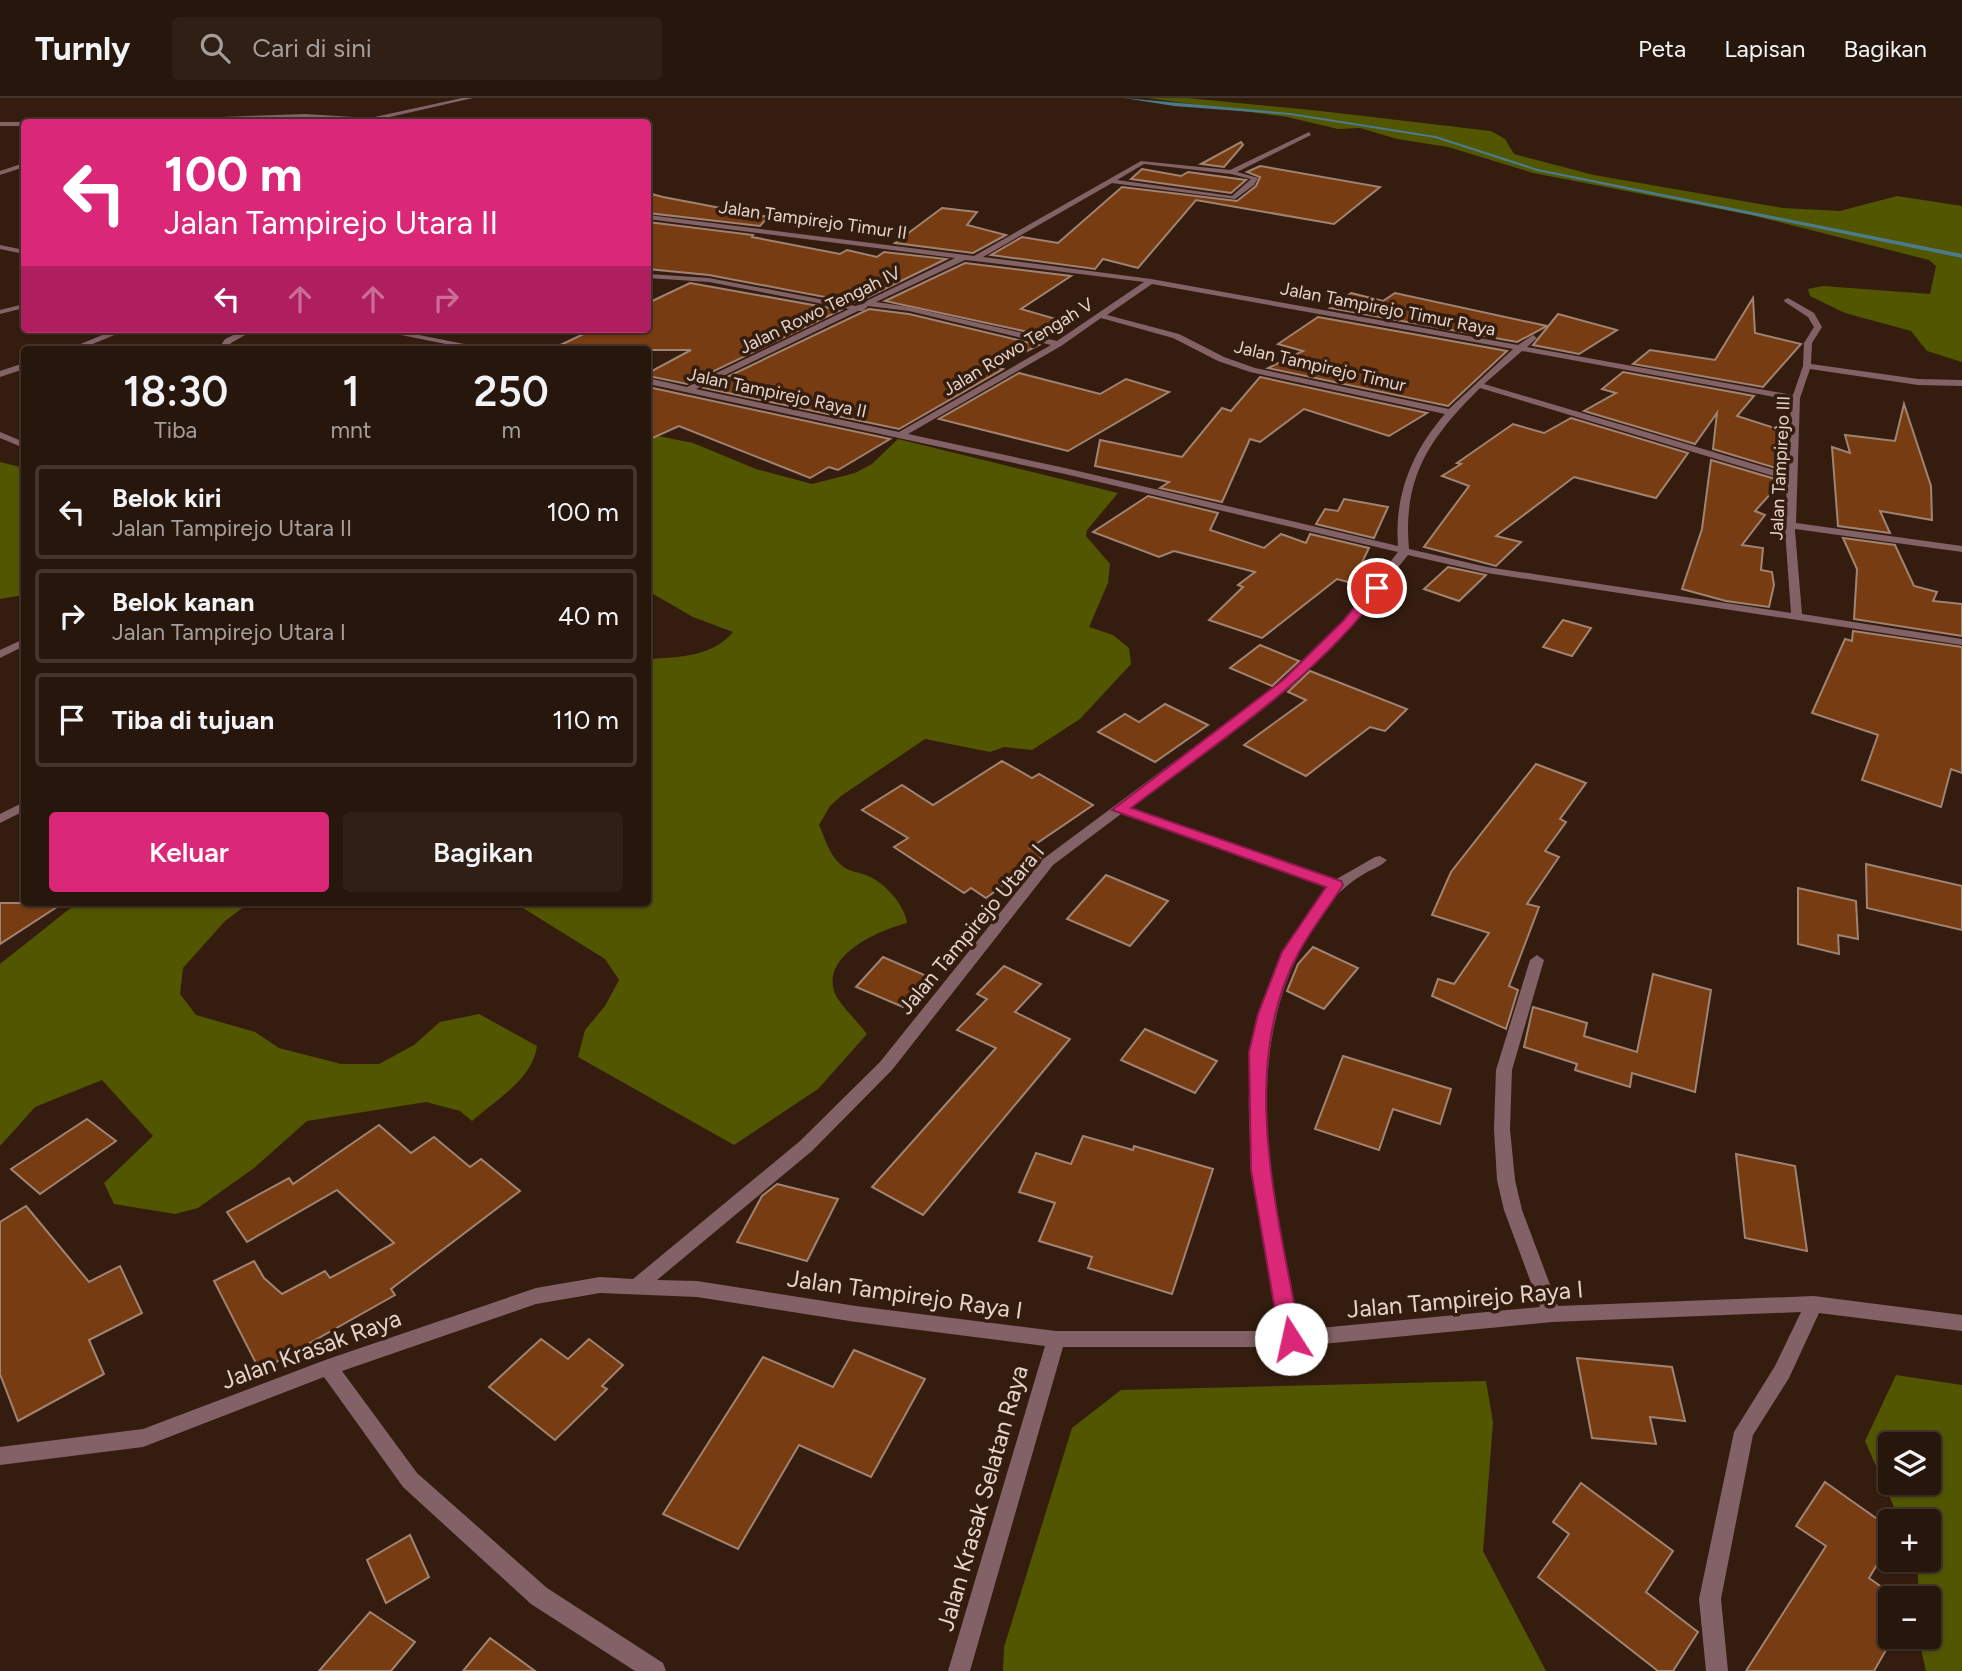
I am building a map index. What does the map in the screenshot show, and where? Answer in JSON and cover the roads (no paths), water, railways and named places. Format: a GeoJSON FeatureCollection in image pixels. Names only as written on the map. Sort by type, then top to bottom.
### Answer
{"type":"FeatureCollection","features":[{"type":"Feature","properties":{"kind":"street"},"geometry":{"type":"LineString","coordinates":[[375,119],[470,98]]}},
{"type":"Feature","properties":{"kind":"street"},"geometry":{"type":"LineString","coordinates":[[225,119],[325,116],[359,119]]}},
{"type":"Feature","properties":{"kind":"street"},"geometry":{"type":"LineString","coordinates":[[0,124],[21,124]]}},
{"type":"Feature","properties":{"kind":"street"},"geometry":{"type":"LineString","coordinates":[[1231,172],[1309,134]]}},
{"type":"Feature","properties":{"kind":"street"},"geometry":{"type":"LineString","coordinates":[[975,259],[1145,162],[1231,172],[1255,178],[1252,184],[1233,198],[1113,181]]}},
{"type":"Feature","properties":{"kind":"street"},"geometry":{"type":"LineString","coordinates":[[0,173],[21,166]]}},
{"type":"Feature","properties":{"kind":"street","name":"Jalan Tampirejo Timur II"},"geometry":{"type":"LineString","coordinates":[[651,217],[975,259]]}},
{"type":"Feature","properties":{"kind":"street"},"geometry":{"type":"LineString","coordinates":[[0,247],[21,251]]}},
{"type":"Feature","properties":{"kind":"street","name":"Jalan Rowo Tengah IV"},"geometry":{"type":"LineString","coordinates":[[689,389],[964,257]]}},
{"type":"Feature","properties":{"kind":"street","name":"Jalan Tampirejo Timur Raya"},"geometry":{"type":"LineString","coordinates":[[975,259],[1151,281],[1404,326],[1517,350],[1796,398]]}},
{"type":"Feature","properties":{"kind":"street"},"geometry":{"type":"LineString","coordinates":[[651,276],[709,280],[860,309]]}},
{"type":"Feature","properties":{"kind":"street","name":"Jalan Rowo Tengah V"},"geometry":{"type":"LineString","coordinates":[[899,436],[1058,344],[1151,281]]}},
{"type":"Feature","properties":{"kind":"street","name":"Jalan Tampirejo III"},"geometry":{"type":"LineString","coordinates":[[1788,300],[1817,321],[1818,327],[1808,343],[1807,366],[1796,398],[1791,525],[1797,616]]}},
{"type":"Feature","properties":{"kind":"street"},"geometry":{"type":"LineString","coordinates":[[870,304],[909,309],[1058,344]]}},
{"type":"Feature","properties":{"kind":"street"},"geometry":{"type":"LineString","coordinates":[[0,312],[21,307]]}},
{"type":"Feature","properties":{"kind":"street","name":"Jalan Tampirejo Timur"},"geometry":{"type":"LineString","coordinates":[[1102,316],[1176,337],[1221,359],[1252,370],[1453,413]]}},
{"type":"Feature","properties":{"kind":"street"},"geometry":{"type":"LineString","coordinates":[[80,346],[115,333]]}},
{"type":"Feature","properties":{"kind":"street"},"geometry":{"type":"LineString","coordinates":[[224,346],[228,341],[244,333]]}},
{"type":"Feature","properties":{"kind":"street"},"geometry":{"type":"LineString","coordinates":[[397,333],[468,346]]}},
{"type":"Feature","properties":{"kind":"street"},"geometry":{"type":"LineString","coordinates":[[1404,552],[1401,533],[1414,473],[1426,444],[1453,413],[1517,350],[1533,338]]}},
{"type":"Feature","properties":{"kind":"street"},"geometry":{"type":"LineString","coordinates":[[1807,366],[1918,382],[1962,383]]}},
{"type":"Feature","properties":{"kind":"street"},"geometry":{"type":"LineString","coordinates":[[0,374],[21,367]]}},
{"type":"Feature","properties":{"kind":"street","name":"Jalan Tampirejo Raya II"},"geometry":{"type":"LineString","coordinates":[[651,382],[1065,471],[1404,552],[1544,580],[1962,642]]}},
{"type":"Feature","properties":{"kind":"street"},"geometry":{"type":"LineString","coordinates":[[1481,386],[1793,479]]}},
{"type":"Feature","properties":{"kind":"street"},"geometry":{"type":"LineString","coordinates":[[0,435],[21,444]]}},
{"type":"Feature","properties":{"kind":"street"},"geometry":{"type":"LineString","coordinates":[[1791,525],[1962,549]]}},
{"type":"Feature","properties":{"kind":"street","name":"Jalan Tampirejo Utara I"},"geometry":{"type":"LineString","coordinates":[[638,1285],[806,1146],[886,1066],[1048,862],[1288,682],[1348,624],[1404,552]]}},
{"type":"Feature","properties":{"kind":"street"},"geometry":{"type":"LineString","coordinates":[[0,655],[21,644]]}},
{"type":"Feature","properties":{"kind":"street"},"geometry":{"type":"LineString","coordinates":[[0,819],[21,808]]}},
{"type":"Feature","properties":{"kind":"street"},"geometry":{"type":"LineString","coordinates":[[1119,810],[1335,885]]}},
{"type":"Feature","properties":{"kind":"street"},"geometry":{"type":"LineString","coordinates":[[1291,1339],[1261,1170],[1258,1052],[1267,1014],[1290,952],[1335,885],[1380,860]]}},
{"type":"Feature","properties":{"kind":"street"},"geometry":{"type":"LineString","coordinates":[[1537,960],[1504,1070],[1502,1129],[1506,1180],[1513,1210],[1552,1314]]}},
{"type":"Feature","properties":{"kind":"street","name":"Jalan Krasak Raya"},"geometry":{"type":"LineString","coordinates":[[0,1456],[143,1438],[328,1367],[536,1296],[600,1285],[638,1285]]}},
{"type":"Feature","properties":{"kind":"street","name":"Jalan Tampirejo Raya I"},"geometry":{"type":"LineString","coordinates":[[638,1285],[698,1289],[856,1314],[1056,1339],[1291,1339],[1552,1314],[1814,1304],[1962,1323]]}},
{"type":"Feature","properties":{"kind":"street"},"geometry":{"type":"LineString","coordinates":[[1717,1671],[1710,1599],[1744,1432],[1782,1372],[1814,1304]]}},
{"type":"Feature","properties":{"kind":"street","name":"Jalan Krasak Selatan Raya"},"geometry":{"type":"LineString","coordinates":[[959,1671],[1056,1339]]}},
{"type":"Feature","properties":{"kind":"street"},"geometry":{"type":"LineString","coordinates":[[328,1367],[410,1480],[539,1596],[655,1671]]}},
{"type":"Feature","properties":{"kind":"waterway"},"geometry":{"type":"LineString","coordinates":[[1126,98],[1174,105],[1290,114],[1436,137],[1537,170],[1962,256]]}}]}
